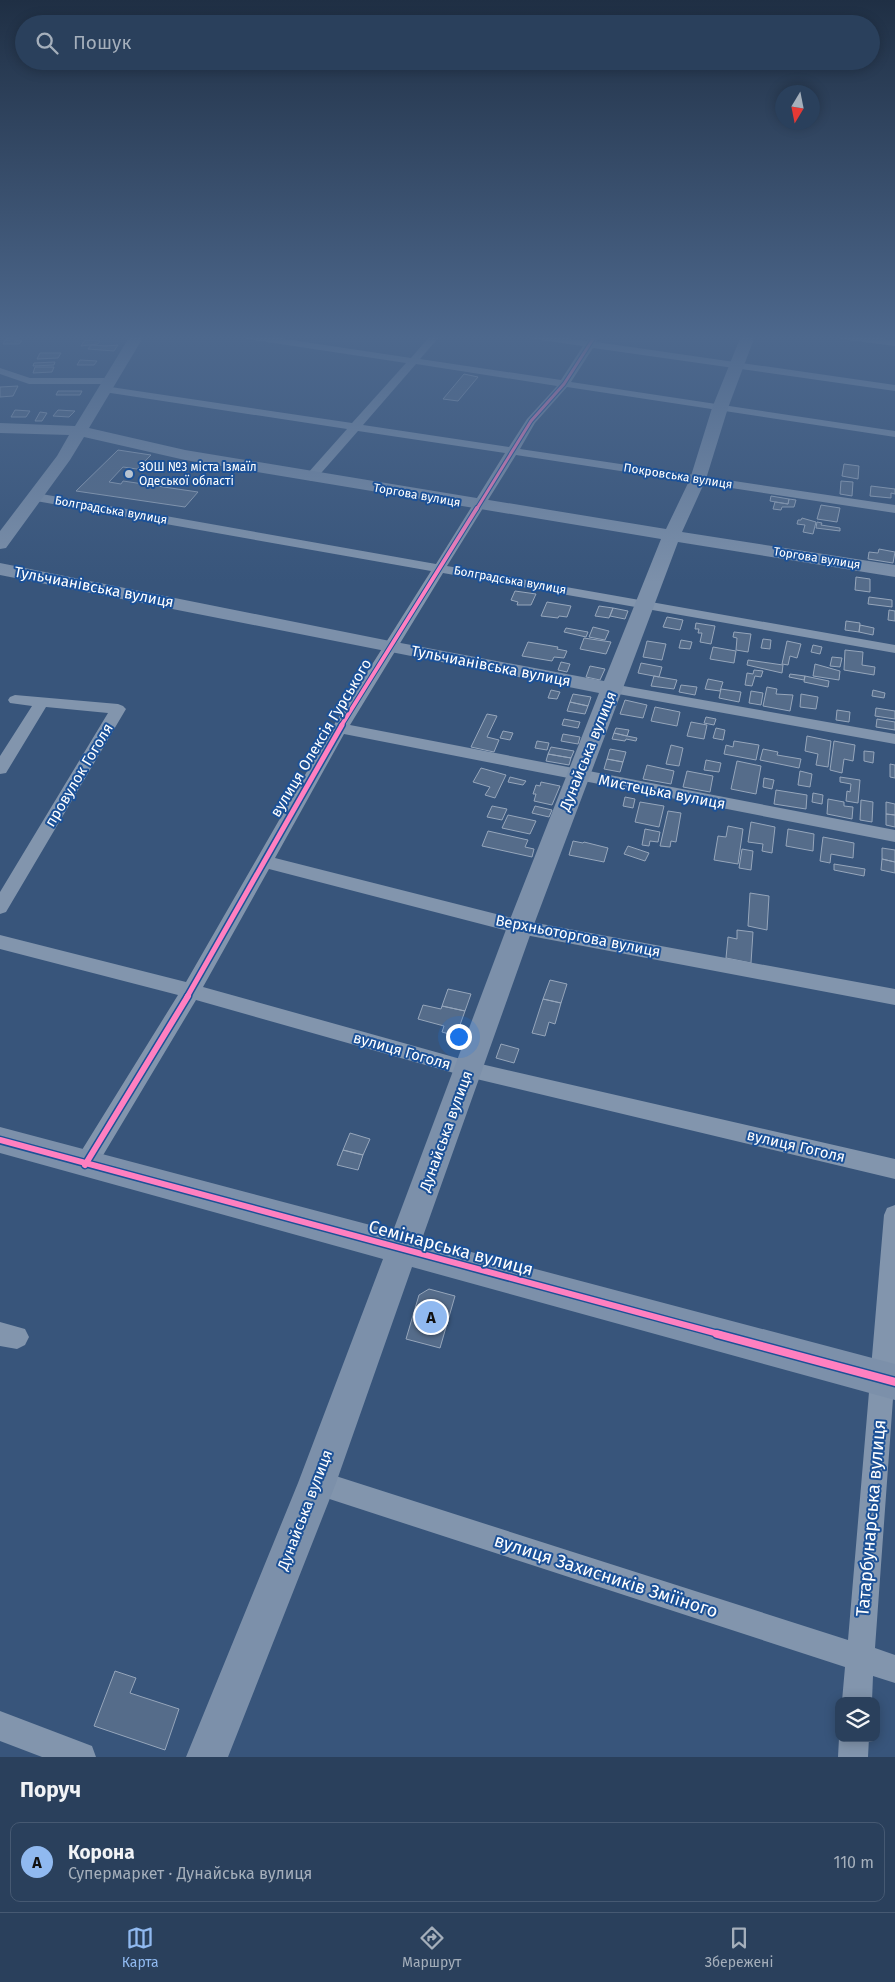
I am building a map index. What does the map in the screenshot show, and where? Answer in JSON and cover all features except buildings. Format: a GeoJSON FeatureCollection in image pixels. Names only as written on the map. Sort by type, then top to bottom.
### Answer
{"type":"FeatureCollection","features":[{"type":"Feature","properties":{"kind":"main road"},"geometry":{"type":"LineString","coordinates":[[0,544],[64,457],[86,418]]}},
{"type":"Feature","properties":{"kind":"main road","name":"Дунайська вулиця"},"geometry":{"type":"LineString","coordinates":[[207,1757],[317,1483],[520,927],[644,604],[672,535],[698,479],[717,418]]}},
{"type":"Feature","properties":{"kind":"main road","name":"Торгова вулиця"},"geometry":{"type":"LineString","coordinates":[[0,428],[78,431],[185,455],[311,477],[895,571]]}},
{"type":"Feature","properties":{"kind":"main road","name":"Тульчианівська вулиця"},"geometry":{"type":"LineString","coordinates":[[0,569],[390,647],[612,689]]}},
{"type":"Feature","properties":{"kind":"main road","name":"Семінарська вулиця"},"geometry":{"type":"LineString","coordinates":[[0,1140],[85,1165],[889,1380]]}},
{"type":"Feature","properties":{"kind":"street","name":"Покровська вулиця"},"geometry":{"type":"LineString","coordinates":[[308,418],[895,509]]}},
{"type":"Feature","properties":{"kind":"street"},"geometry":{"type":"LineString","coordinates":[[311,477],[364,418]]}},
{"type":"Feature","properties":{"kind":"street","name":"вулиця Олексія Гурського"},"geometry":{"type":"LineString","coordinates":[[85,1165],[191,991],[340,728],[533,418]]}},
{"type":"Feature","properties":{"kind":"street"},"geometry":{"type":"LineString","coordinates":[[787,418],[895,434]]}},
{"type":"Feature","properties":{"kind":"street","name":"Болградська вулиця"},"geometry":{"type":"LineString","coordinates":[[36,497],[895,649]]}},
{"type":"Feature","properties":{"kind":"street","name":"Тульчианівська вулиця"},"geometry":{"type":"LineString","coordinates":[[612,689],[895,739]]}},
{"type":"Feature","properties":{"kind":"street","name":"провулок Гоголя"},"geometry":{"type":"LineString","coordinates":[[0,907],[118,709],[15,700]]}},
{"type":"Feature","properties":{"kind":"street"},"geometry":{"type":"LineString","coordinates":[[0,769],[41,703]]}},
{"type":"Feature","properties":{"kind":"street","name":"Мистецька вулиця"},"geometry":{"type":"LineString","coordinates":[[340,728],[577,776],[895,836]]}},
{"type":"Feature","properties":{"kind":"street","name":"Верхньоторгова вулиця"},"geometry":{"type":"LineString","coordinates":[[263,861],[520,927],[895,997]]}},
{"type":"Feature","properties":{"kind":"street","name":"вулиця Гоголя"},"geometry":{"type":"LineString","coordinates":[[0,942],[191,991],[468,1069],[895,1169]]}},
{"type":"Feature","properties":{"kind":"street","name":"Татарбунарська вулиця"},"geometry":{"type":"LineString","coordinates":[[857,1697],[889,1380],[895,1215]]}},
{"type":"Feature","properties":{"kind":"street","name":"вулиця Захисників Зміїного"},"geometry":{"type":"LineString","coordinates":[[317,1483],[895,1669]]}},
{"type":"Feature","properties":{"kind":"street"},"geometry":{"type":"LineString","coordinates":[[0,1726],[80,1757]]}},
{"type":"Feature","properties":{"kind":"street"},"geometry":{"type":"LineString","coordinates":[[853,1757],[854,1742]]}},
{"type":"Feature","properties":{"kind":"cycle path"},"geometry":{"type":"LineString","coordinates":[[85,1165],[191,991],[340,728],[534,418]]}},
{"type":"Feature","properties":{"kind":"cycle path"},"geometry":{"type":"LineString","coordinates":[[0,1140],[895,1382]]}},
{"type":"Feature","properties":{"kind":"place","name":"ЗОШ №3 міста Ізмаїл Одеської області"},"geometry":{"type":"Point","coordinates":[129,474]}},
{"type":"Feature","properties":{"kind":"place","name":"Корона"},"geometry":{"type":"Point","coordinates":[431,1317]}}]}
